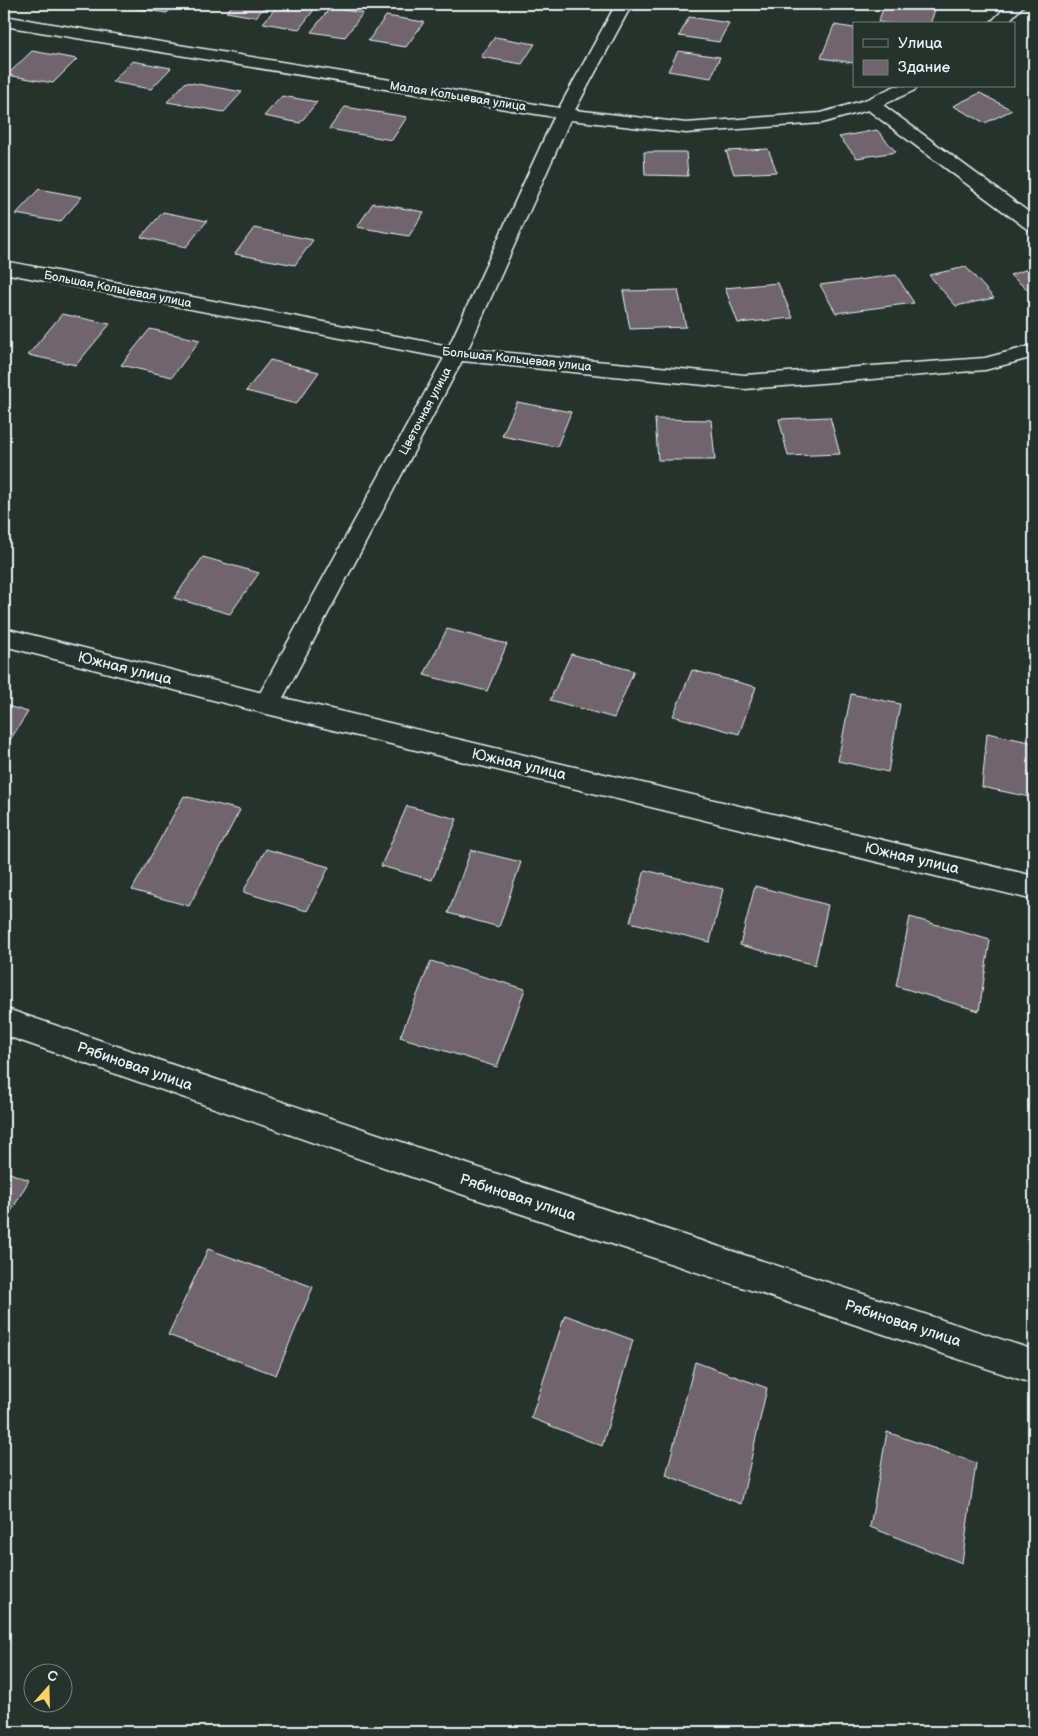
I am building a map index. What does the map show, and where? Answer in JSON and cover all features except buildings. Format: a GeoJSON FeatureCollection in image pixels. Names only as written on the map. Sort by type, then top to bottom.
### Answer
{"type":"FeatureCollection","features":[{"type":"Feature","properties":{"kind":"street","name":"Цветочная улица"},"geometry":{"type":"LineString","coordinates":[[267,704],[456,354],[564,114],[624,4]]}},
{"type":"Feature","properties":{"kind":"street"},"geometry":{"type":"LineString","coordinates":[[999,22],[1017,4]]}},
{"type":"Feature","properties":{"kind":"street","name":"Малая Кольцевая улица"},"geometry":{"type":"LineString","coordinates":[[4,22],[564,114],[686,128],[822,118],[871,104],[905,88]]}},
{"type":"Feature","properties":{"kind":"street"},"geometry":{"type":"LineString","coordinates":[[871,104],[1034,225]]}},
{"type":"Feature","properties":{"kind":"street","name":"Большая Кольцевая улица"},"geometry":{"type":"LineString","coordinates":[[4,267],[456,354],[745,382],[985,364],[1034,351]]}},
{"type":"Feature","properties":{"kind":"street","name":"Южная улица"},"geometry":{"type":"LineString","coordinates":[[4,638],[267,704],[1034,888]]}},
{"type":"Feature","properties":{"kind":"street","name":"Рябиновая улица"},"geometry":{"type":"LineString","coordinates":[[4,1021],[461,1178],[1034,1366]]}}]}
